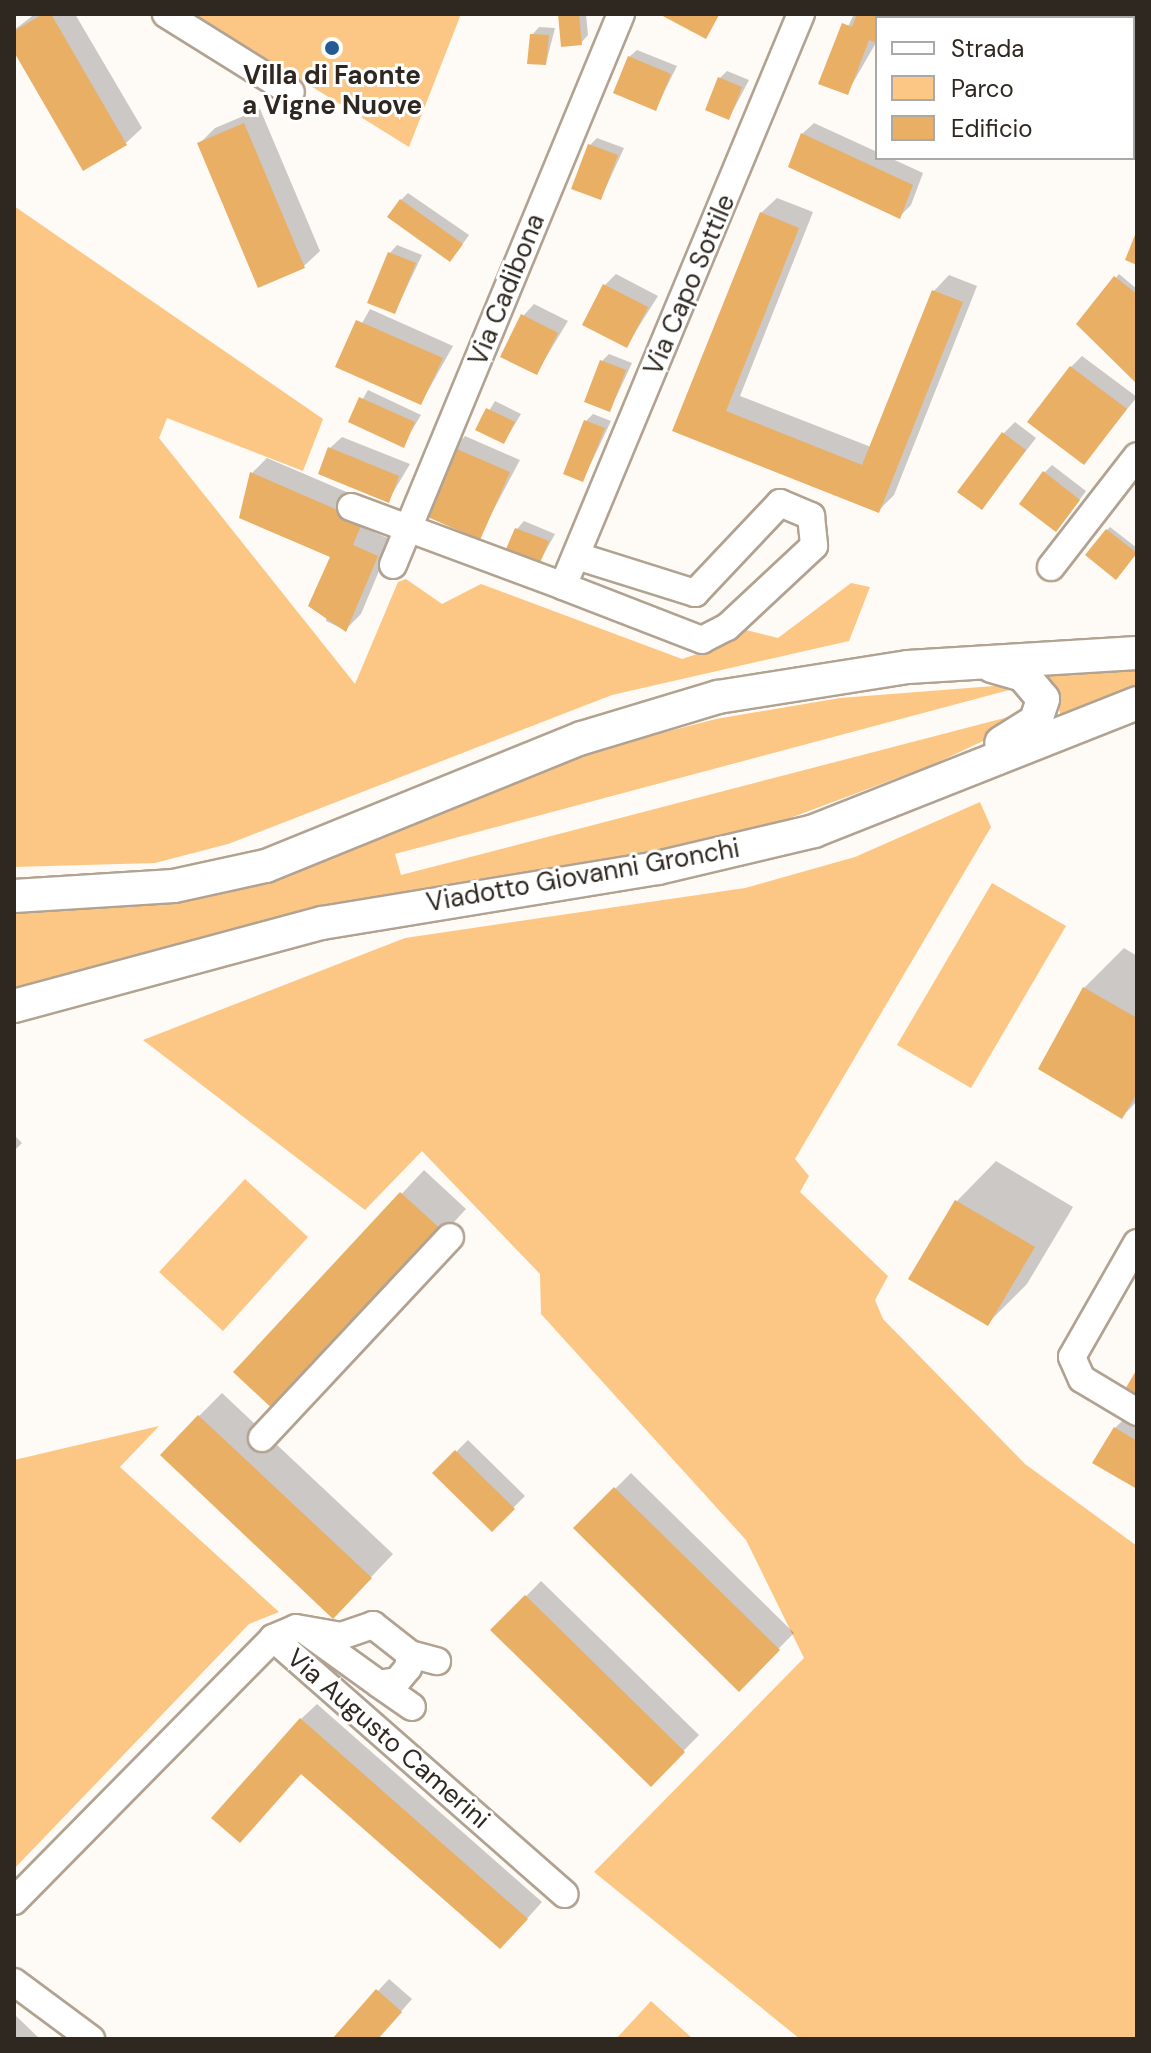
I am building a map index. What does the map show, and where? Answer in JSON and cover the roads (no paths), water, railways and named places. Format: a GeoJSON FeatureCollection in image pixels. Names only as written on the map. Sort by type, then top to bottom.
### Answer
{"type":"FeatureCollection","features":[{"type":"Feature","properties":{"kind":"main road"},"geometry":{"type":"LineString","coordinates":[[14,896],[152,889],[242,873],[651,715],[767,687],[908,667],[1137,653]]}},
{"type":"Feature","properties":{"kind":"main road"},"geometry":{"type":"LineString","coordinates":[[908,667],[1000,667],[1028,678],[1043,699],[1032,726],[920,793]]}},
{"type":"Feature","properties":{"kind":"main road","name":"Viadotto Giovanni Gronchi"},"geometry":{"type":"LineString","coordinates":[[14,1006],[352,917],[735,852],[920,793],[1137,703]]}},
{"type":"Feature","properties":{"kind":"street"},"geometry":{"type":"LineString","coordinates":[[166,14],[291,92]]}},
{"type":"Feature","properties":{"kind":"street","name":"Via Cadibona"},"geometry":{"type":"LineString","coordinates":[[393,565],[621,14]]}},
{"type":"Feature","properties":{"kind":"street","name":"Via Capo Sottile"},"geometry":{"type":"LineString","coordinates":[[563,586],[801,14]]}},
{"type":"Feature","properties":{"kind":"street"},"geometry":{"type":"LineString","coordinates":[[1051,567],[1137,456]]}},
{"type":"Feature","properties":{"kind":"street"},"geometry":{"type":"LineString","coordinates":[[351,507],[702,640],[808,555],[817,525],[802,509],[780,503],[707,584],[688,594],[577,556]]}},
{"type":"Feature","properties":{"kind":"street"},"geometry":{"type":"LineString","coordinates":[[262,1438],[450,1237]]}},
{"type":"Feature","properties":{"kind":"street"},"geometry":{"type":"LineString","coordinates":[[1137,1243],[1072,1365],[1082,1379],[1137,1412]]}},
{"type":"Feature","properties":{"kind":"street"},"geometry":{"type":"LineString","coordinates":[[273,1638],[304,1630],[341,1636],[373,1625],[410,1654],[437,1661]]}},
{"type":"Feature","properties":{"kind":"street"},"geometry":{"type":"LineString","coordinates":[[304,1630],[412,1707]]}},
{"type":"Feature","properties":{"kind":"street","name":"Via Augusto Camerini"},"geometry":{"type":"LineString","coordinates":[[14,1901],[273,1638],[564,1894]]}},
{"type":"Feature","properties":{"kind":"street"},"geometry":{"type":"LineString","coordinates":[[379,1684],[401,1679],[410,1654]]}},
{"type":"Feature","properties":{"kind":"street"},"geometry":{"type":"LineString","coordinates":[[14,1982],[91,2039]]}},
{"type":"Feature","properties":{"kind":"place","name":"Villa di Faonte a Vigne Nuove"},"geometry":{"type":"Point","coordinates":[332,48]}}]}
